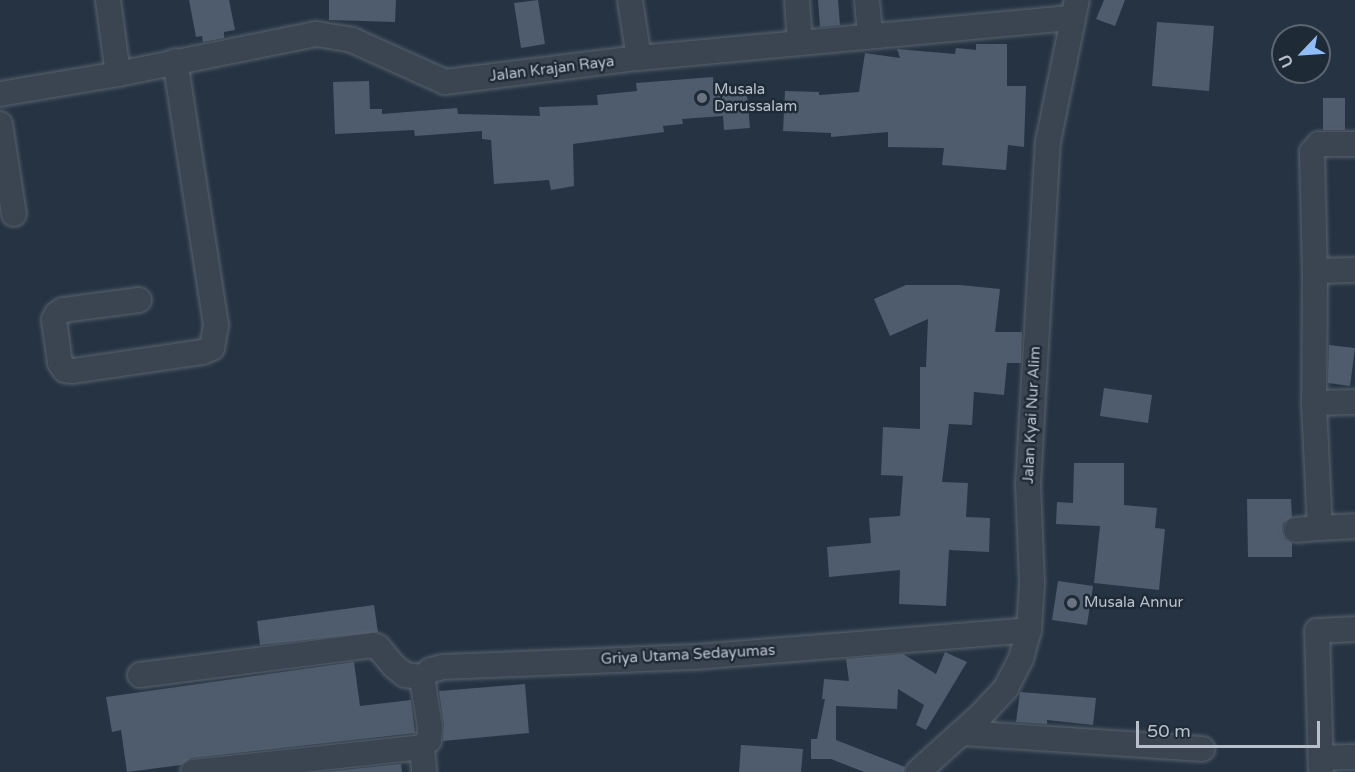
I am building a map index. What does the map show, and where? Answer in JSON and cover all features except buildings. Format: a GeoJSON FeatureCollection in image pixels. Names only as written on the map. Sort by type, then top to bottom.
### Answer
{"type":"FeatureCollection","features":[{"type":"Feature","properties":{"kind":"street"},"geometry":{"type":"LineString","coordinates":[[108,0],[118,74]]}},
{"type":"Feature","properties":{"kind":"street"},"geometry":{"type":"LineString","coordinates":[[630,0],[639,58]]}},
{"type":"Feature","properties":{"kind":"street"},"geometry":{"type":"LineString","coordinates":[[797,0],[800,43]]}},
{"type":"Feature","properties":{"kind":"street"},"geometry":{"type":"LineString","coordinates":[[867,0],[870,36]]}},
{"type":"Feature","properties":{"kind":"street","name":"Jalan Krajan Raya"},"geometry":{"type":"LineString","coordinates":[[0,94],[118,74],[316,34],[352,40],[445,82],[639,58],[870,36],[1074,9]]}},
{"type":"Feature","properties":{"kind":"street","name":"Jalan Kyai Nur Alim"},"geometry":{"type":"LineString","coordinates":[[918,772],[962,733],[1006,688],[1021,659],[1029,630],[1032,583],[1029,485],[1048,142],[1074,9]]}},
{"type":"Feature","properties":{"kind":"street"},"geometry":{"type":"LineString","coordinates":[[139,300],[63,310],[57,314],[54,320],[60,363],[65,370],[73,371],[190,354],[212,348],[216,325],[175,61]]}},
{"type":"Feature","properties":{"kind":"street"},"geometry":{"type":"LineString","coordinates":[[0,124],[14,214]]}},
{"type":"Feature","properties":{"kind":"street"},"geometry":{"type":"LineString","coordinates":[[1355,144],[1318,144],[1311,152],[1315,271],[1314,402],[1308,529],[1355,526]]}},
{"type":"Feature","properties":{"kind":"street"},"geometry":{"type":"LineString","coordinates":[[1315,271],[1355,270]]}},
{"type":"Feature","properties":{"kind":"street"},"geometry":{"type":"LineString","coordinates":[[1314,402],[1355,402]]}},
{"type":"Feature","properties":{"kind":"street"},"geometry":{"type":"LineString","coordinates":[[1355,629],[1317,631],[1321,765],[1355,757]]}},
{"type":"Feature","properties":{"kind":"street","name":"Griya Utama Sedayumas"},"geometry":{"type":"LineString","coordinates":[[422,677],[431,670],[443,667],[695,657],[1029,630]]}},
{"type":"Feature","properties":{"kind":"street"},"geometry":{"type":"LineString","coordinates":[[140,675],[373,645],[378,646],[394,666],[405,675],[422,677],[430,727],[429,740],[422,747],[193,772]]}},
{"type":"Feature","properties":{"kind":"street"},"geometry":{"type":"LineString","coordinates":[[962,733],[1202,749]]}},
{"type":"Feature","properties":{"kind":"street"},"geometry":{"type":"LineString","coordinates":[[422,747],[424,772]]}},
{"type":"Feature","properties":{"kind":"place","name":"Musala Darussalam"},"geometry":{"type":"Point","coordinates":[702,98]}},
{"type":"Feature","properties":{"kind":"place","name":"Musala Annur"},"geometry":{"type":"Point","coordinates":[1072,603]}}]}
